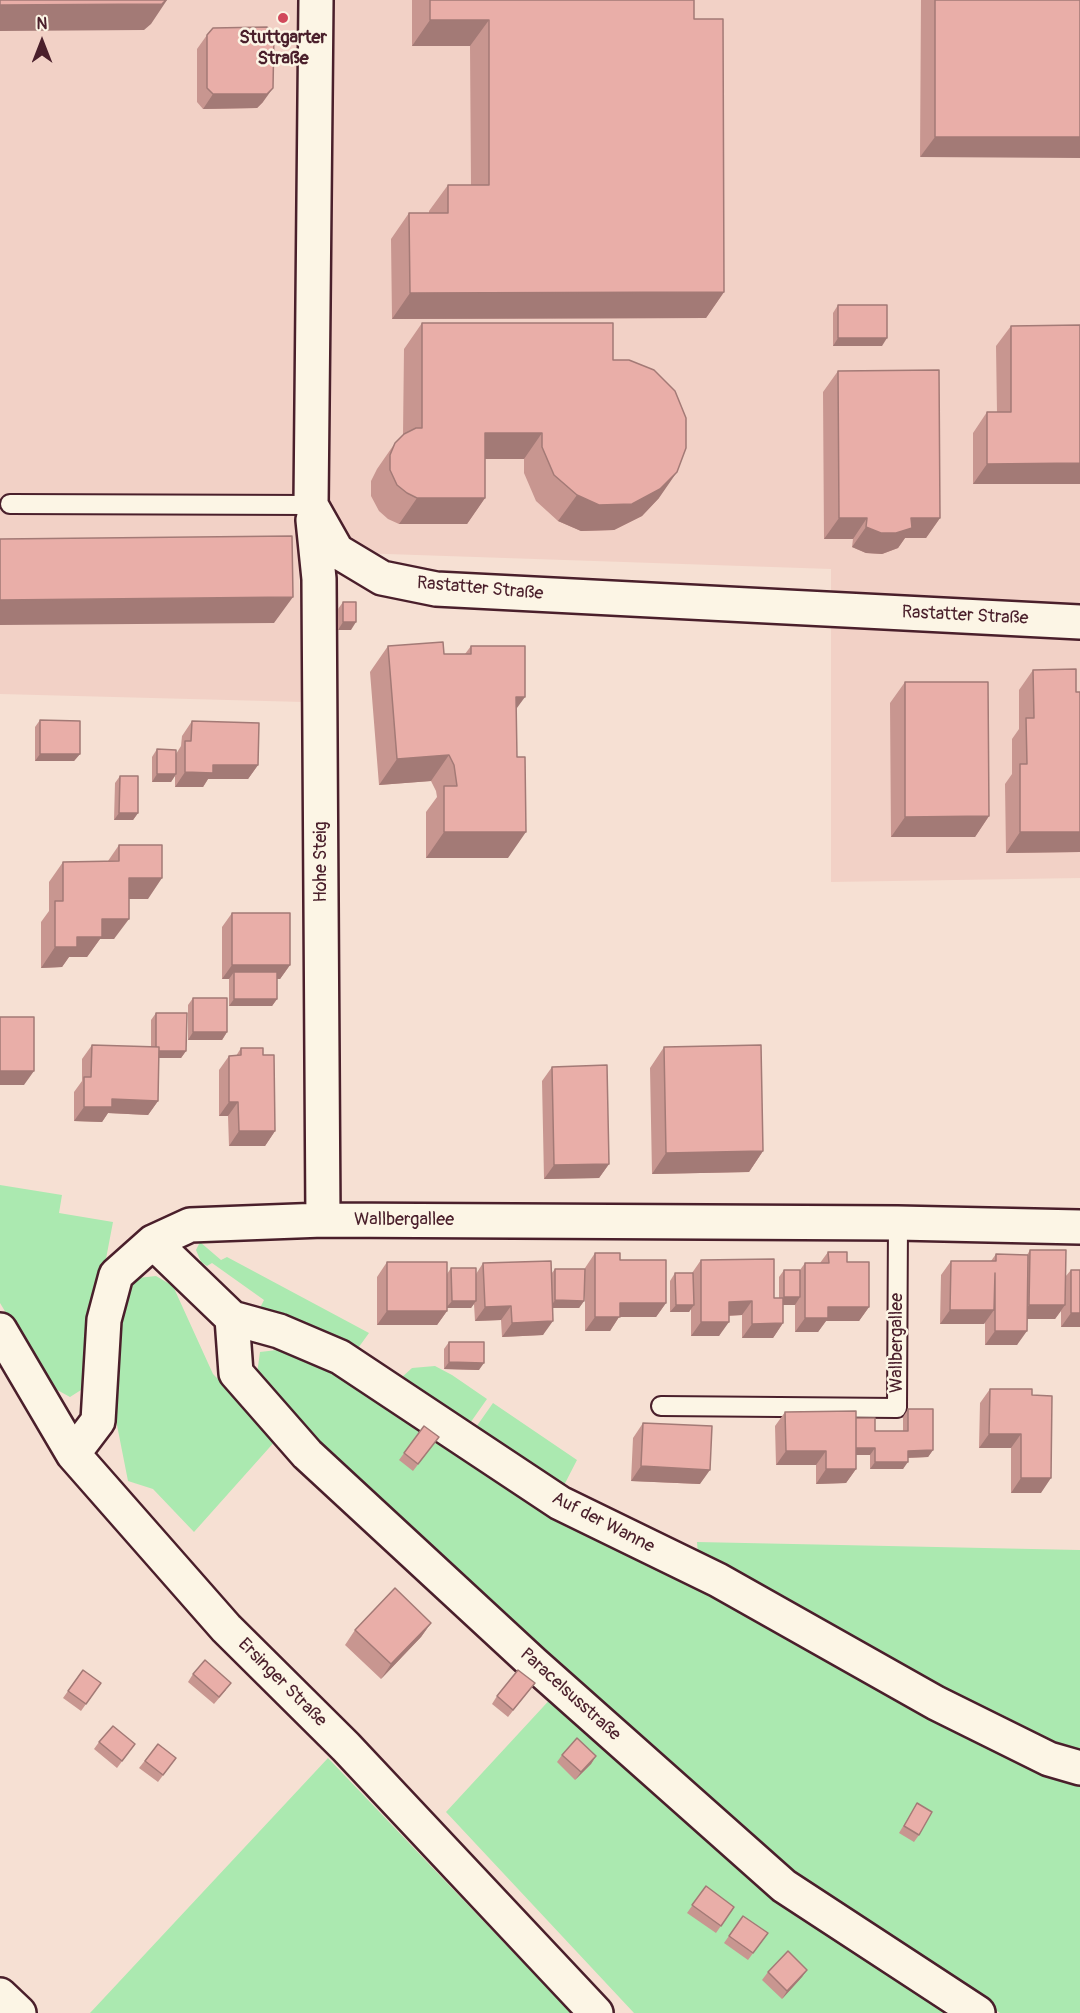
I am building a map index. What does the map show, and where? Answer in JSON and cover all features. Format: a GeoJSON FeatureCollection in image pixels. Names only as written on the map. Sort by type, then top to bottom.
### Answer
{"type":"FeatureCollection","features":[{"type":"Feature","properties":{"kind":"street","name":"Rastatter Straße"},"geometry":{"type":"LineString","coordinates":[[316,0],[312,505],[337,551],[382,578],[436,589],[1080,622]]}},
{"type":"Feature","properties":{"kind":"street","name":"Hohe Steig"},"geometry":{"type":"LineString","coordinates":[[312,505],[319,579],[323,1220]]}},
{"type":"Feature","properties":{"kind":"street","name":"Wallbergallee"},"geometry":{"type":"LineString","coordinates":[[73,1454],[98,1421],[104,1320],[116,1275],[153,1242],[190,1225],[323,1220],[898,1223],[1080,1227]]}},
{"type":"Feature","properties":{"kind":"street","name":"Auf der Wanne"},"geometry":{"type":"LineString","coordinates":[[153,1242],[232,1318],[279,1331],[340,1357],[560,1503],[718,1580],[936,1703],[1049,1759],[1080,1768]]}},
{"type":"Feature","properties":{"kind":"street","name":"Paracelsusstraße"},"geometry":{"type":"LineString","coordinates":[[232,1318],[236,1373],[315,1462],[533,1663],[784,1886],[978,2013]]}},
{"type":"Feature","properties":{"kind":"street","name":"Ersinger Straße"},"geometry":{"type":"LineString","coordinates":[[0,1330],[73,1454],[226,1628],[346,1747],[596,2013]]}},
{"type":"Feature","properties":{"kind":"street"},"geometry":{"type":"LineString","coordinates":[[0,1995],[19,2013]]}},
{"type":"Feature","properties":{"kind":"lane"},"geometry":{"type":"LineString","coordinates":[[10,504],[312,505]]}},
{"type":"Feature","properties":{"kind":"lane","name":"Wallbergallee"},"geometry":{"type":"LineString","coordinates":[[661,1406],[897,1408],[898,1223]]}},
{"type":"Feature","properties":{"kind":"shaded area"},"geometry":{"type":"Polygon","coordinates":[[[0,0],[1080,0],[1080,878],[831,882],[831,569],[298,551],[304,702],[0,694],[0,0]]]}},
{"type":"Feature","properties":{"kind":"green space"},"geometry":{"type":"Polygon","coordinates":[[[0,1185],[62,1195],[59,1213],[113,1222],[81,1390],[70,1397],[50,1386],[0,1303],[0,1185]]]}},
{"type":"Feature","properties":{"kind":"green space"},"geometry":{"type":"Polygon","coordinates":[[[200,1242],[221,1260],[227,1257],[369,1333],[356,1351],[286,1323],[260,1308],[264,1300],[212,1263],[207,1266],[201,1262],[196,1250],[200,1242]]]}},
{"type":"Feature","properties":{"kind":"green space"},"geometry":{"type":"Polygon","coordinates":[[[156,1276],[173,1286],[213,1374],[277,1439],[194,1532],[153,1489],[128,1481],[115,1415],[119,1324],[123,1300],[138,1278],[156,1276]]]}},
{"type":"Feature","properties":{"kind":"green space"},"geometry":{"type":"Polygon","coordinates":[[[294,1348],[1080,1780],[1080,2013],[1000,2013],[782,1863],[293,1424],[257,1374],[260,1352],[294,1348]]]}},
{"type":"Feature","properties":{"kind":"green space"},"geometry":{"type":"Polygon","coordinates":[[[435,1366],[487,1399],[468,1426],[401,1378],[412,1368],[435,1366]]]}},
{"type":"Feature","properties":{"kind":"green space"},"geometry":{"type":"Polygon","coordinates":[[[493,1403],[577,1460],[560,1493],[474,1430],[493,1403]]]}},
{"type":"Feature","properties":{"kind":"green space"},"geometry":{"type":"Polygon","coordinates":[[[697,1542],[1080,1550],[1080,1759],[1060,1753],[698,1555],[697,1542]]]}},
{"type":"Feature","properties":{"kind":"green space"},"geometry":{"type":"Polygon","coordinates":[[[555,1694],[963,2013],[634,2013],[446,1812],[555,1694]]]}},
{"type":"Feature","properties":{"kind":"green space"},"geometry":{"type":"Polygon","coordinates":[[[328,1758],[571,2013],[90,2013],[328,1758]]]}},
{"type":"Feature","properties":{"kind":"building"},"geometry":{"type":"Polygon","coordinates":[[[0,0],[166,0],[162,4],[0,5],[0,0]]]}},
{"type":"Feature","properties":{"kind":"building"},"geometry":{"type":"Polygon","coordinates":[[[430,0],[694,0],[694,19],[723,19],[724,292],[410,293],[409,213],[448,213],[448,185],[489,185],[489,20],[430,20],[430,0]]]}},
{"type":"Feature","properties":{"kind":"building"},"geometry":{"type":"Polygon","coordinates":[[[935,0],[1080,0],[1080,137],[935,137],[935,0]]]}},
{"type":"Feature","properties":{"kind":"building"},"geometry":{"type":"Polygon","coordinates":[[[267,27],[274,33],[273,88],[267,94],[213,94],[207,88],[207,35],[213,28],[267,27]]]}},
{"type":"Feature","properties":{"kind":"building"},"geometry":{"type":"Polygon","coordinates":[[[838,305],[887,305],[887,338],[838,338],[838,305]]]}},
{"type":"Feature","properties":{"kind":"building"},"geometry":{"type":"Polygon","coordinates":[[[422,323],[613,323],[613,360],[629,360],[654,370],[675,391],[686,418],[686,448],[677,472],[660,489],[632,504],[599,505],[577,495],[554,475],[542,447],[542,433],[485,433],[485,498],[417,498],[407,493],[397,485],[390,470],[390,455],[395,443],[404,434],[416,428],[422,428],[422,323]]]}},
{"type":"Feature","properties":{"kind":"building"},"geometry":{"type":"Polygon","coordinates":[[[1080,325],[1080,463],[987,464],[987,412],[1011,412],[1011,326],[1080,325]]]}},
{"type":"Feature","properties":{"kind":"building"},"geometry":{"type":"Polygon","coordinates":[[[939,370],[940,518],[911,518],[912,528],[896,533],[881,533],[866,527],[867,518],[839,518],[838,371],[939,370]]]}},
{"type":"Feature","properties":{"kind":"building"},"geometry":{"type":"Polygon","coordinates":[[[292,536],[293,597],[0,600],[0,539],[292,536]]]}},
{"type":"Feature","properties":{"kind":"building"},"geometry":{"type":"Polygon","coordinates":[[[343,602],[356,602],[356,622],[343,622],[343,602]]]}},
{"type":"Feature","properties":{"kind":"building"},"geometry":{"type":"Polygon","coordinates":[[[443,642],[444,654],[471,654],[471,646],[525,646],[525,697],[516,697],[517,757],[525,757],[526,832],[444,832],[444,786],[457,786],[454,765],[449,755],[397,759],[388,646],[443,642]]]}},
{"type":"Feature","properties":{"kind":"building"},"geometry":{"type":"Polygon","coordinates":[[[1076,669],[1076,692],[1080,692],[1080,832],[1020,832],[1020,764],[1027,764],[1026,718],[1034,718],[1033,670],[1076,669]]]}},
{"type":"Feature","properties":{"kind":"building"},"geometry":{"type":"Polygon","coordinates":[[[905,682],[988,682],[989,816],[905,817],[905,682]]]}},
{"type":"Feature","properties":{"kind":"building"},"geometry":{"type":"Polygon","coordinates":[[[40,720],[80,721],[80,754],[40,754],[40,720]]]}},
{"type":"Feature","properties":{"kind":"building"},"geometry":{"type":"Polygon","coordinates":[[[192,721],[259,723],[258,765],[213,765],[213,773],[185,772],[185,741],[191,741],[192,721]]]}},
{"type":"Feature","properties":{"kind":"building"},"geometry":{"type":"Polygon","coordinates":[[[157,749],[176,750],[176,774],[157,774],[157,749]]]}},
{"type":"Feature","properties":{"kind":"building"},"geometry":{"type":"Polygon","coordinates":[[[120,776],[138,776],[138,813],[119,813],[120,776]]]}},
{"type":"Feature","properties":{"kind":"building"},"geometry":{"type":"Polygon","coordinates":[[[119,845],[162,845],[162,878],[129,878],[129,919],[102,919],[102,937],[77,937],[77,947],[55,947],[55,901],[63,901],[63,862],[119,861],[119,845]]]}},
{"type":"Feature","properties":{"kind":"building"},"geometry":{"type":"Polygon","coordinates":[[[232,913],[290,913],[290,965],[232,965],[232,913]]]}},
{"type":"Feature","properties":{"kind":"building"},"geometry":{"type":"Polygon","coordinates":[[[234,972],[277,972],[277,999],[234,999],[234,972]]]}},
{"type":"Feature","properties":{"kind":"building"},"geometry":{"type":"Polygon","coordinates":[[[193,998],[227,998],[227,1032],[193,1032],[193,998]]]}},
{"type":"Feature","properties":{"kind":"building"},"geometry":{"type":"Polygon","coordinates":[[[156,1013],[187,1013],[186,1051],[159,1051],[159,1047],[156,1047],[156,1013]]]}},
{"type":"Feature","properties":{"kind":"building"},"geometry":{"type":"Polygon","coordinates":[[[0,1017],[34,1017],[34,1071],[0,1071],[0,1017]]]}},
{"type":"Feature","properties":{"kind":"building"},"geometry":{"type":"Polygon","coordinates":[[[92,1045],[159,1047],[158,1101],[112,1099],[112,1107],[84,1107],[84,1077],[91,1077],[92,1045]]]}},
{"type":"Feature","properties":{"kind":"building"},"geometry":{"type":"Polygon","coordinates":[[[761,1045],[763,1151],[666,1153],[664,1047],[761,1045]]]}},
{"type":"Feature","properties":{"kind":"building"},"geometry":{"type":"Polygon","coordinates":[[[241,1048],[263,1048],[263,1055],[274,1055],[275,1131],[239,1131],[238,1102],[229,1102],[229,1056],[241,1055],[241,1048]]]}},
{"type":"Feature","properties":{"kind":"building"},"geometry":{"type":"Polygon","coordinates":[[[607,1065],[609,1164],[554,1165],[552,1067],[607,1065]]]}},
{"type":"Feature","properties":{"kind":"building"},"geometry":{"type":"Polygon","coordinates":[[[1030,1250],[1066,1250],[1065,1305],[1029,1305],[1030,1250]]]}},
{"type":"Feature","properties":{"kind":"building"},"geometry":{"type":"Polygon","coordinates":[[[828,1252],[847,1252],[847,1262],[869,1262],[869,1307],[828,1307],[828,1318],[805,1318],[805,1263],[829,1263],[828,1252]]]}},
{"type":"Feature","properties":{"kind":"building"},"geometry":{"type":"Polygon","coordinates":[[[595,1253],[620,1253],[620,1260],[666,1260],[666,1303],[620,1303],[620,1317],[595,1317],[595,1253]]]}},
{"type":"Feature","properties":{"kind":"building"},"geometry":{"type":"Polygon","coordinates":[[[996,1254],[1028,1255],[1027,1331],[995,1331],[995,1273],[994,1310],[950,1310],[951,1261],[996,1261],[996,1254]]]}},
{"type":"Feature","properties":{"kind":"building"},"geometry":{"type":"Polygon","coordinates":[[[774,1259],[774,1298],[783,1298],[783,1323],[752,1324],[752,1301],[729,1302],[729,1322],[701,1322],[701,1260],[774,1259]]]}},
{"type":"Feature","properties":{"kind":"building"},"geometry":{"type":"Polygon","coordinates":[[[551,1261],[553,1321],[512,1323],[511,1306],[485,1307],[483,1263],[551,1261]]]}},
{"type":"Feature","properties":{"kind":"building"},"geometry":{"type":"Polygon","coordinates":[[[387,1262],[447,1262],[447,1311],[387,1311],[387,1262]]]}},
{"type":"Feature","properties":{"kind":"building"},"geometry":{"type":"Polygon","coordinates":[[[451,1268],[476,1268],[476,1301],[452,1301],[451,1268]]]}},
{"type":"Feature","properties":{"kind":"building"},"geometry":{"type":"Polygon","coordinates":[[[555,1269],[585,1269],[584,1301],[555,1300],[555,1269]]]}},
{"type":"Feature","properties":{"kind":"building"},"geometry":{"type":"Polygon","coordinates":[[[784,1270],[800,1270],[800,1297],[784,1297],[784,1270]]]}},
{"type":"Feature","properties":{"kind":"building"},"geometry":{"type":"Polygon","coordinates":[[[1071,1270],[1080,1270],[1080,1313],[1071,1313],[1071,1270]]]}},
{"type":"Feature","properties":{"kind":"building"},"geometry":{"type":"Polygon","coordinates":[[[675,1273],[693,1273],[694,1305],[676,1305],[675,1273]]]}},
{"type":"Feature","properties":{"kind":"building"},"geometry":{"type":"Polygon","coordinates":[[[449,1342],[484,1342],[484,1363],[449,1362],[449,1342]]]}},
{"type":"Feature","properties":{"kind":"building"},"geometry":{"type":"Polygon","coordinates":[[[990,1389],[1032,1389],[1032,1395],[1052,1396],[1051,1478],[1021,1478],[1021,1434],[989,1434],[990,1389]]]}},
{"type":"Feature","properties":{"kind":"building"},"geometry":{"type":"Polygon","coordinates":[[[908,1409],[933,1409],[933,1450],[908,1451],[908,1462],[875,1462],[875,1448],[856,1448],[856,1418],[875,1418],[875,1431],[908,1431],[908,1409]]]}},
{"type":"Feature","properties":{"kind":"building"},"geometry":{"type":"Polygon","coordinates":[[[856,1411],[856,1469],[826,1469],[826,1451],[786,1451],[785,1412],[856,1411]]]}},
{"type":"Feature","properties":{"kind":"building"},"geometry":{"type":"Polygon","coordinates":[[[643,1423],[712,1426],[710,1470],[641,1466],[643,1423]]]}},
{"type":"Feature","properties":{"kind":"building"},"geometry":{"type":"Polygon","coordinates":[[[424,1426],[439,1437],[418,1464],[404,1453],[424,1426]]]}},
{"type":"Feature","properties":{"kind":"building"},"geometry":{"type":"Polygon","coordinates":[[[395,1588],[431,1623],[391,1664],[355,1630],[395,1588]]]}},
{"type":"Feature","properties":{"kind":"building"},"geometry":{"type":"Polygon","coordinates":[[[205,1660],[231,1683],[219,1697],[193,1674],[205,1660]]]}},
{"type":"Feature","properties":{"kind":"building"},"geometry":{"type":"Polygon","coordinates":[[[83,1670],[101,1683],[86,1704],[68,1691],[83,1670]]]}},
{"type":"Feature","properties":{"kind":"building"},"geometry":{"type":"Polygon","coordinates":[[[518,1670],[535,1683],[513,1710],[497,1696],[518,1670]]]}},
{"type":"Feature","properties":{"kind":"building"},"geometry":{"type":"Polygon","coordinates":[[[113,1726],[135,1744],[122,1761],[99,1742],[113,1726]]]}},
{"type":"Feature","properties":{"kind":"building"},"geometry":{"type":"Polygon","coordinates":[[[577,1738],[596,1756],[581,1772],[562,1755],[577,1738]]]}},
{"type":"Feature","properties":{"kind":"building"},"geometry":{"type":"Polygon","coordinates":[[[158,1744],[176,1758],[163,1775],[145,1761],[158,1744]]]}},
{"type":"Feature","properties":{"kind":"building"},"geometry":{"type":"Polygon","coordinates":[[[917,1803],[932,1812],[919,1835],[904,1826],[917,1803]]]}},
{"type":"Feature","properties":{"kind":"building"},"geometry":{"type":"Polygon","coordinates":[[[706,1886],[734,1907],[721,1926],[692,1905],[706,1886]]]}},
{"type":"Feature","properties":{"kind":"building"},"geometry":{"type":"Polygon","coordinates":[[[743,1916],[768,1933],[753,1953],[729,1936],[743,1916]]]}},
{"type":"Feature","properties":{"kind":"building"},"geometry":{"type":"Polygon","coordinates":[[[788,1951],[807,1970],[787,1991],[768,1972],[788,1951]]]}},
{"type":"Feature","properties":{"kind":"place","name":"Stuttgarter Straße"},"geometry":{"type":"Point","coordinates":[283,18]}}]}
